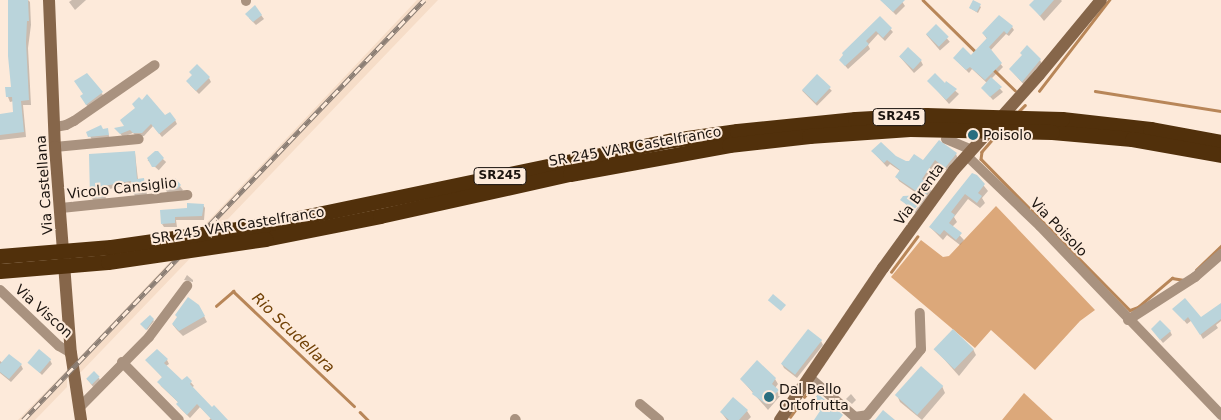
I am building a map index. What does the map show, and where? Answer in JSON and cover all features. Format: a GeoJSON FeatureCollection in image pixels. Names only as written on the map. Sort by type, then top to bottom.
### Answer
{"type":"FeatureCollection","features":[{"type":"Feature","properties":{"kind":"highway","name":"SR 245 VAR Castelfranco"},"geometry":{"type":"LineString","coordinates":[[0,271],[108,262],[265,232],[673,140],[737,131],[846,120],[926,115],[1062,119],[1150,129],[1221,142]]}},
{"type":"Feature","properties":{"kind":"highway","name":"SR 245 VAR Castelfranco"},"geometry":{"type":"LineString","coordinates":[[0,256],[265,232],[380,216],[570,174],[729,145],[809,136],[910,129],[1052,132],[1132,139],[1221,155]]}},
{"type":"Feature","properties":{"kind":"street","name":"Via Castellana"},"geometry":{"type":"LineString","coordinates":[[49,0],[55,147],[71,353],[81,420]]}},
{"type":"Feature","properties":{"kind":"street","name":"Via Brenta"},"geometry":{"type":"LineString","coordinates":[[780,420],[883,268],[969,153],[1039,76],[1101,0]]}},
{"type":"Feature","properties":{"kind":"street"},"geometry":{"type":"LineString","coordinates":[[55,127],[66,126],[74,122],[155,65]]}},
{"type":"Feature","properties":{"kind":"street"},"geometry":{"type":"LineString","coordinates":[[55,147],[139,139]]}},
{"type":"Feature","properties":{"kind":"street"},"geometry":{"type":"LineString","coordinates":[[946,139],[969,153]]}},
{"type":"Feature","properties":{"kind":"street","name":"Via Poisolo"},"geometry":{"type":"LineString","coordinates":[[969,153],[1221,415]]}},
{"type":"Feature","properties":{"kind":"street","name":"Vicolo Cansiglio"},"geometry":{"type":"LineString","coordinates":[[61,208],[187,195]]}},
{"type":"Feature","properties":{"kind":"street"},"geometry":{"type":"LineString","coordinates":[[1128,320],[1195,278],[1221,254]]}},
{"type":"Feature","properties":{"kind":"street"},"geometry":{"type":"LineString","coordinates":[[80,407],[122,362],[149,337],[187,286]]}},
{"type":"Feature","properties":{"kind":"street","name":"Via Viscon"},"geometry":{"type":"LineString","coordinates":[[0,290],[59,346],[71,353]]}},
{"type":"Feature","properties":{"kind":"street"},"geometry":{"type":"LineString","coordinates":[[810,377],[855,417],[867,415],[921,349],[920,312]]}},
{"type":"Feature","properties":{"kind":"street"},"geometry":{"type":"LineString","coordinates":[[122,362],[179,420]]}},
{"type":"Feature","properties":{"kind":"street"},"geometry":{"type":"LineString","coordinates":[[640,404],[659,420]]}},
{"type":"Feature","properties":{"kind":"shaded area"},"geometry":{"type":"Polygon","coordinates":[[[417,0],[438,0],[80,373],[79,358],[417,0]]]}},
{"type":"Feature","properties":{"kind":"shaded area"},"geometry":{"type":"Polygon","coordinates":[[[996,206],[1095,310],[1080,321],[1035,370],[991,330],[975,348],[891,277],[921,240],[943,257],[949,256],[996,206]]]}},
{"type":"Feature","properties":{"kind":"shaded area"},"geometry":{"type":"Polygon","coordinates":[[[67,370],[67,387],[35,420],[18,420],[67,370]]]}},
{"type":"Feature","properties":{"kind":"shaded area"},"geometry":{"type":"Polygon","coordinates":[[[1024,393],[1053,420],[1002,420],[1024,393]]]}},
{"type":"Feature","properties":{"kind":"building"},"geometry":{"type":"Polygon","coordinates":[[[8,0],[28,0],[29,21],[27,21],[26,42],[29,100],[21,101],[24,132],[0,135],[0,114],[13,112],[12,97],[6,97],[5,87],[11,87],[8,56],[8,0]]]}},
{"type":"Feature","properties":{"kind":"building"},"geometry":{"type":"Polygon","coordinates":[[[880,0],[905,0],[893,12],[880,0]]]}},
{"type":"Feature","properties":{"kind":"building"},"geometry":{"type":"Polygon","coordinates":[[[973,0],[981,4],[977,12],[969,8],[973,0]]]}},
{"type":"Feature","properties":{"kind":"building"},"geometry":{"type":"Polygon","coordinates":[[[1034,0],[1054,0],[1040,16],[1029,5],[1034,0]]]}},
{"type":"Feature","properties":{"kind":"building"},"geometry":{"type":"Polygon","coordinates":[[[255,5],[262,15],[253,22],[245,14],[255,5]]]}},
{"type":"Feature","properties":{"kind":"building"},"geometry":{"type":"Polygon","coordinates":[[[999,15],[1013,26],[1007,34],[1004,31],[989,47],[1002,63],[985,80],[970,67],[966,70],[953,58],[963,47],[971,55],[987,38],[982,33],[999,15]]]}},
{"type":"Feature","properties":{"kind":"building"},"geometry":{"type":"Polygon","coordinates":[[[880,16],[892,28],[883,38],[876,31],[866,41],[869,44],[845,66],[839,60],[843,55],[842,53],[880,16]]]}},
{"type":"Feature","properties":{"kind":"building"},"geometry":{"type":"Polygon","coordinates":[[[936,24],[949,37],[939,47],[926,34],[936,24]]]}},
{"type":"Feature","properties":{"kind":"building"},"geometry":{"type":"Polygon","coordinates":[[[1027,45],[1041,59],[1022,82],[1009,69],[1022,55],[1020,53],[1027,45]]]}},
{"type":"Feature","properties":{"kind":"building"},"geometry":{"type":"Polygon","coordinates":[[[908,47],[922,60],[913,69],[899,57],[908,47]]]}},
{"type":"Feature","properties":{"kind":"building"},"geometry":{"type":"Polygon","coordinates":[[[197,64],[210,77],[196,91],[186,81],[192,75],[189,72],[197,64]]]}},
{"type":"Feature","properties":{"kind":"building"},"geometry":{"type":"Polygon","coordinates":[[[87,73],[103,92],[86,105],[80,96],[83,94],[74,81],[87,73]]]}},
{"type":"Feature","properties":{"kind":"building"},"geometry":{"type":"Polygon","coordinates":[[[935,73],[945,83],[946,81],[957,89],[946,100],[927,81],[935,73]]]}},
{"type":"Feature","properties":{"kind":"building"},"geometry":{"type":"Polygon","coordinates":[[[817,74],[831,87],[816,103],[802,90],[817,74]]]}},
{"type":"Feature","properties":{"kind":"building"},"geometry":{"type":"Polygon","coordinates":[[[991,77],[1002,87],[990,97],[981,88],[991,77]]]}},
{"type":"Feature","properties":{"kind":"building"},"geometry":{"type":"Polygon","coordinates":[[[147,94],[165,115],[170,112],[176,120],[159,134],[151,124],[142,133],[133,133],[130,130],[120,134],[114,128],[124,126],[120,120],[135,108],[132,104],[139,97],[142,100],[147,94]]]}},
{"type":"Feature","properties":{"kind":"building"},"geometry":{"type":"Polygon","coordinates":[[[101,125],[103,129],[108,128],[109,135],[88,137],[86,132],[101,125]]]}},
{"type":"Feature","properties":{"kind":"building"},"geometry":{"type":"Polygon","coordinates":[[[939,140],[957,153],[945,168],[935,160],[922,179],[932,187],[914,210],[900,200],[903,196],[922,195],[895,177],[900,170],[887,160],[884,163],[871,151],[881,142],[896,156],[906,161],[909,161],[914,154],[923,160],[939,140]]]}},
{"type":"Feature","properties":{"kind":"building"},"geometry":{"type":"Polygon","coordinates":[[[135,151],[137,179],[144,178],[146,192],[132,194],[131,181],[104,186],[104,197],[90,198],[89,154],[135,151]]]}},
{"type":"Feature","properties":{"kind":"building"},"geometry":{"type":"Polygon","coordinates":[[[155,151],[158,151],[164,158],[155,167],[152,167],[147,158],[155,151]]]}},
{"type":"Feature","properties":{"kind":"building"},"geometry":{"type":"Polygon","coordinates":[[[972,173],[977,175],[985,184],[978,193],[982,196],[977,203],[965,194],[951,212],[955,215],[949,223],[962,233],[956,240],[944,230],[940,235],[929,227],[972,173]]]}},
{"type":"Feature","properties":{"kind":"building"},"geometry":{"type":"Polygon","coordinates":[[[175,178],[181,185],[177,189],[163,189],[175,178]]]}},
{"type":"Feature","properties":{"kind":"building"},"geometry":{"type":"Polygon","coordinates":[[[187,203],[204,204],[202,216],[175,217],[175,223],[161,224],[160,210],[187,208],[187,203]]]}},
{"type":"Feature","properties":{"kind":"building"},"geometry":{"type":"Polygon","coordinates":[[[773,294],[786,305],[781,311],[768,300],[773,294]]]}},
{"type":"Feature","properties":{"kind":"building"},"geometry":{"type":"Polygon","coordinates":[[[188,297],[199,305],[205,316],[179,331],[172,324],[177,317],[175,315],[188,297]]]}},
{"type":"Feature","properties":{"kind":"building"},"geometry":{"type":"Polygon","coordinates":[[[1185,298],[1201,317],[1221,303],[1221,319],[1200,335],[1188,317],[1184,321],[1172,309],[1185,298]]]}},
{"type":"Feature","properties":{"kind":"building"},"geometry":{"type":"Polygon","coordinates":[[[150,315],[154,319],[146,330],[140,324],[150,315]]]}},
{"type":"Feature","properties":{"kind":"building"},"geometry":{"type":"Polygon","coordinates":[[[1160,320],[1171,331],[1160,340],[1151,329],[1160,320]]]}},
{"type":"Feature","properties":{"kind":"building"},"geometry":{"type":"Polygon","coordinates":[[[808,329],[822,340],[795,375],[781,364],[808,329]]]}},
{"type":"Feature","properties":{"kind":"building"},"geometry":{"type":"Polygon","coordinates":[[[953,329],[974,349],[954,369],[934,349],[953,329]]]}},
{"type":"Feature","properties":{"kind":"building"},"geometry":{"type":"Polygon","coordinates":[[[39,349],[51,359],[40,373],[27,363],[39,349]]]}},
{"type":"Feature","properties":{"kind":"building"},"geometry":{"type":"Polygon","coordinates":[[[157,349],[168,359],[164,363],[182,380],[187,376],[192,381],[190,384],[212,407],[214,405],[228,420],[212,420],[197,404],[187,415],[176,404],[178,402],[157,382],[162,377],[145,360],[157,349]]]}},
{"type":"Feature","properties":{"kind":"building"},"geometry":{"type":"Polygon","coordinates":[[[9,354],[22,364],[9,379],[0,372],[0,364],[9,354]]]}},
{"type":"Feature","properties":{"kind":"building"},"geometry":{"type":"Polygon","coordinates":[[[757,360],[776,378],[772,384],[779,390],[766,404],[752,394],[753,392],[740,379],[757,360]]]}},
{"type":"Feature","properties":{"kind":"building"},"geometry":{"type":"Polygon","coordinates":[[[921,366],[943,386],[917,415],[895,395],[921,366]]]}},
{"type":"Feature","properties":{"kind":"building"},"geometry":{"type":"Polygon","coordinates":[[[94,371],[100,377],[92,384],[86,379],[94,371]]]}},
{"type":"Feature","properties":{"kind":"building"},"geometry":{"type":"Polygon","coordinates":[[[818,394],[843,415],[839,420],[814,420],[820,411],[811,403],[818,394]]]}},
{"type":"Feature","properties":{"kind":"building"},"geometry":{"type":"Polygon","coordinates":[[[733,397],[748,410],[739,420],[729,420],[720,412],[733,397]]]}},
{"type":"Feature","properties":{"kind":"building"},"geometry":{"type":"Polygon","coordinates":[[[883,410],[895,420],[875,420],[883,410]]]}},
{"type":"Feature","properties":{"kind":"waterway","name":"Rio Scudellara"},"geometry":{"type":"LineString","coordinates":[[923,0],[976,52]]}},
{"type":"Feature","properties":{"kind":"waterway"},"geometry":{"type":"LineString","coordinates":[[1039,91],[1109,0]]}},
{"type":"Feature","properties":{"kind":"waterway","name":"Rio Scudellara"},"geometry":{"type":"LineString","coordinates":[[992,68],[1015,90]]}},
{"type":"Feature","properties":{"kind":"waterway"},"geometry":{"type":"LineString","coordinates":[[1095,91],[1221,111]]}},
{"type":"Feature","properties":{"kind":"waterway"},"geometry":{"type":"LineString","coordinates":[[1019,111],[1025,105]]}},
{"type":"Feature","properties":{"kind":"waterway"},"geometry":{"type":"LineString","coordinates":[[995,137],[982,152],[981,159],[1130,310],[1138,307],[1172,278],[1184,280]]}},
{"type":"Feature","properties":{"kind":"waterway"},"geometry":{"type":"LineString","coordinates":[[891,272],[917,237]]}},
{"type":"Feature","properties":{"kind":"waterway"},"geometry":{"type":"LineString","coordinates":[[1196,270],[1221,246]]}},
{"type":"Feature","properties":{"kind":"waterway","name":"Rio Scudellara"},"geometry":{"type":"LineString","coordinates":[[216,306],[233,291],[354,406]]}},
{"type":"Feature","properties":{"kind":"waterway"},"geometry":{"type":"LineString","coordinates":[[804,397],[811,388]]}},
{"type":"Feature","properties":{"kind":"waterway"},"geometry":{"type":"LineString","coordinates":[[790,417],[801,402]]}},
{"type":"Feature","properties":{"kind":"waterway","name":"Rio Scudellara"},"geometry":{"type":"LineString","coordinates":[[360,412],[368,420]]}},
{"type":"Feature","properties":{"kind":"railway"},"geometry":{"type":"LineString","coordinates":[[23,420],[424,0]]}},
{"type":"Feature","properties":{"kind":"place","name":"Poisolo"},"geometry":{"type":"Point","coordinates":[973,135]}},
{"type":"Feature","properties":{"kind":"place","name":"Dal Bello Ortofrutta"},"geometry":{"type":"Point","coordinates":[769,397]}}]}
